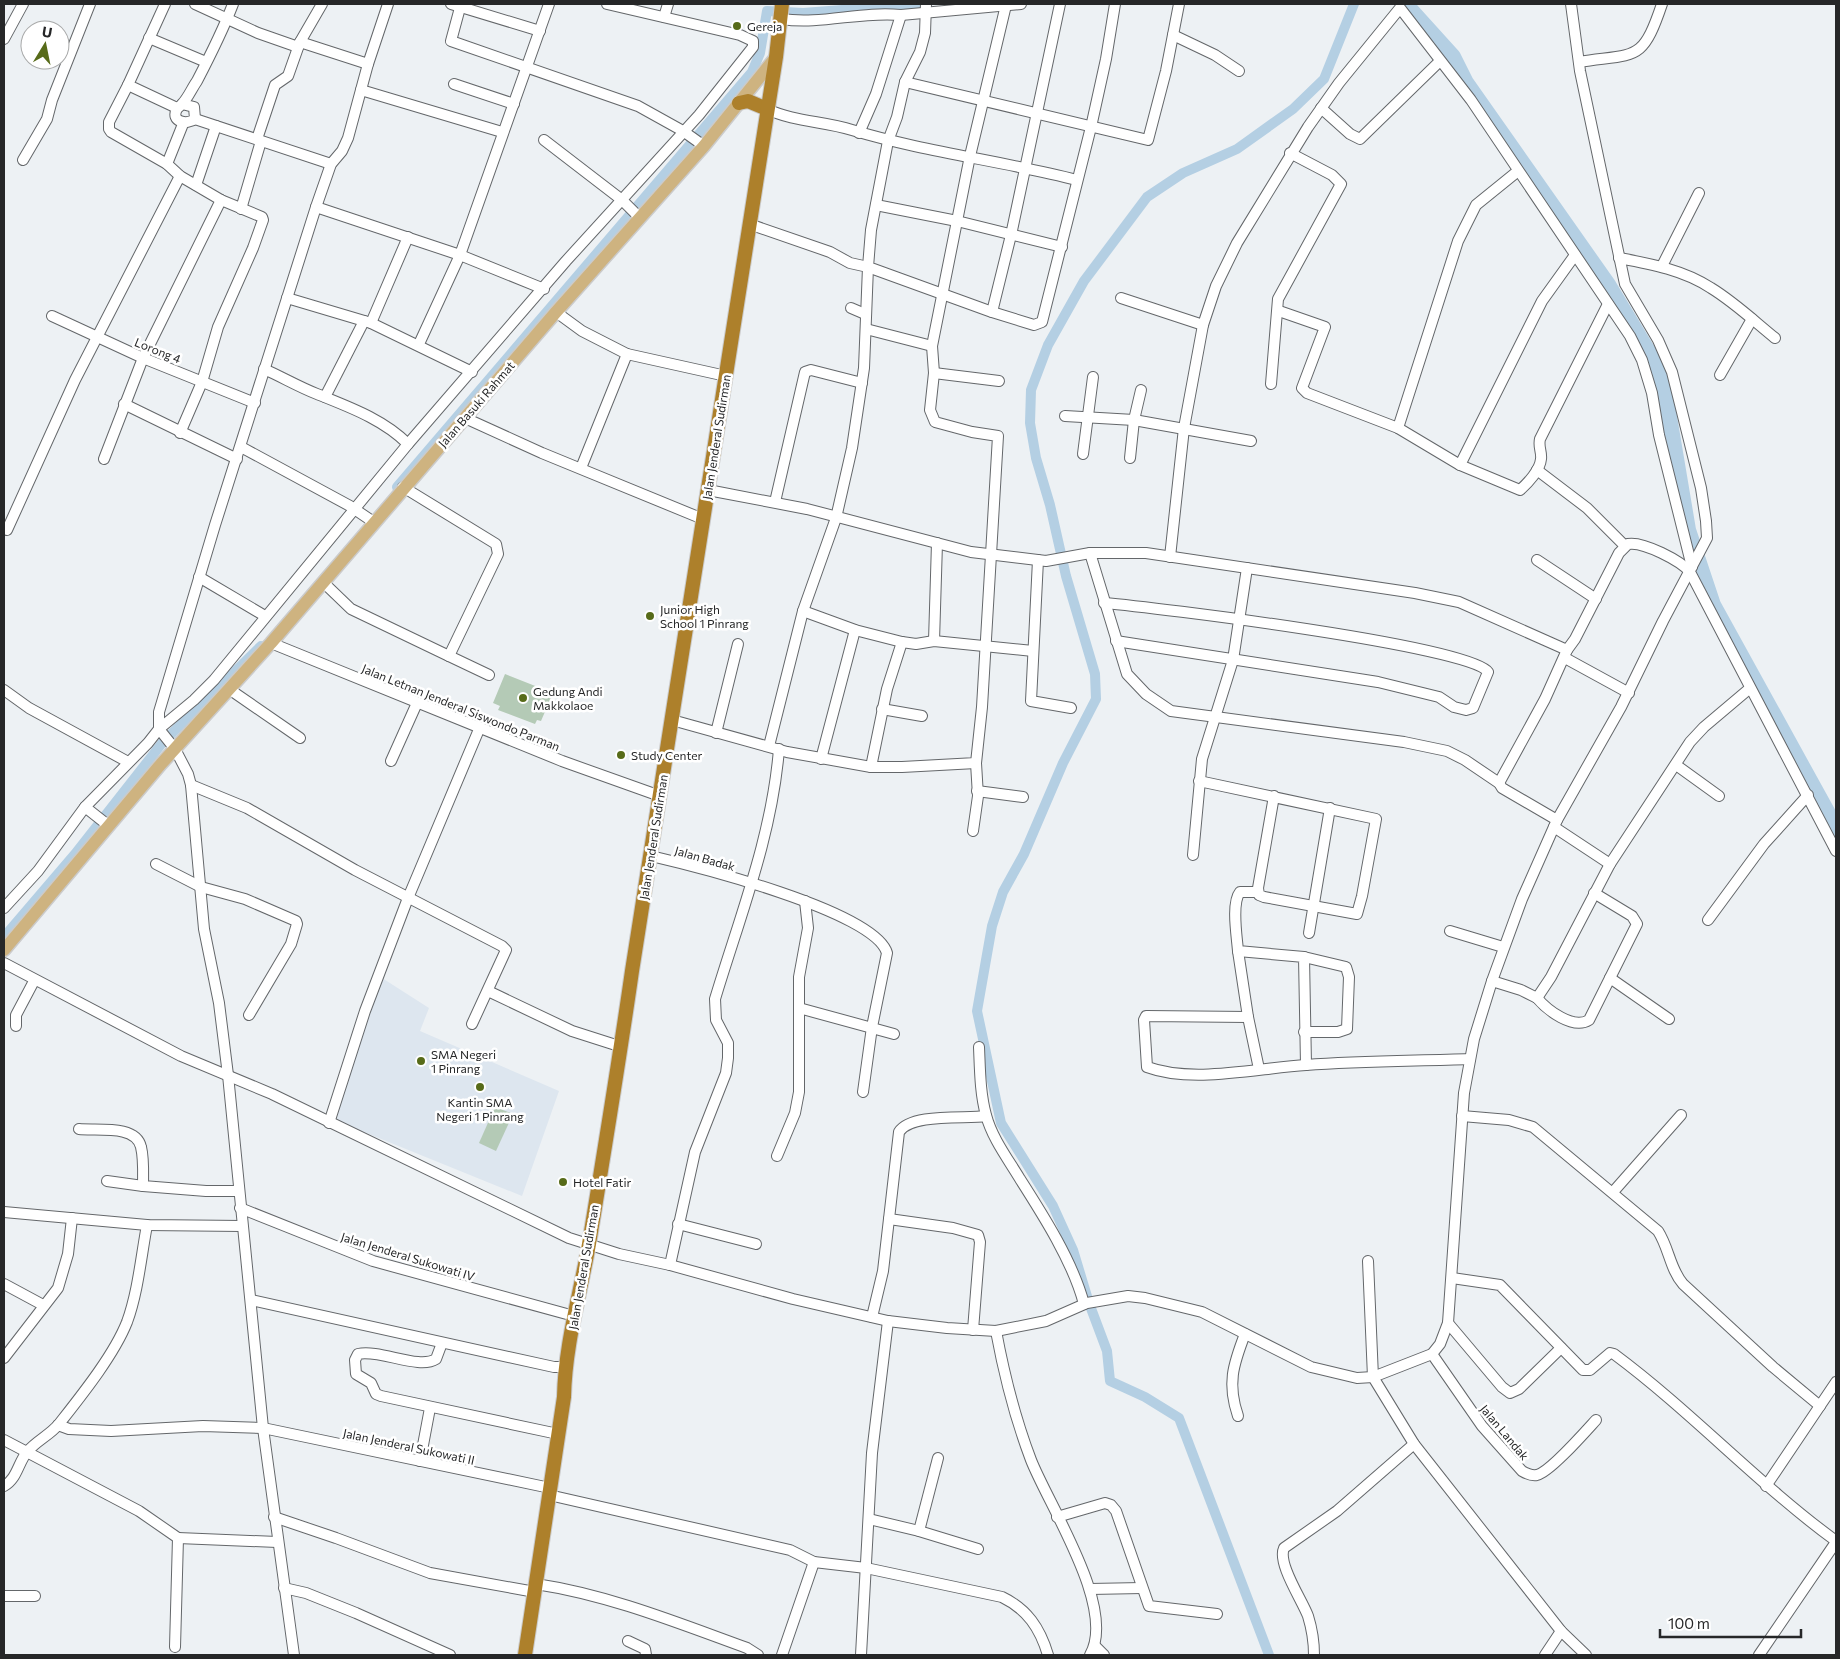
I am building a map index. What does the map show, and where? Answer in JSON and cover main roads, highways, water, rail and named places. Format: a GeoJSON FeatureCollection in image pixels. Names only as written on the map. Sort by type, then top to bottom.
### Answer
{"type":"FeatureCollection","features":[{"type":"Feature","properties":{"kind":"highway","name":"Jalan Jenderal Sudirman"},"geometry":{"type":"LineString","coordinates":[[525,1655],[564,1397],[565,1367],[589,1245],[622,1047],[782,11]]}},
{"type":"Feature","properties":{"kind":"highway"},"geometry":{"type":"LineString","coordinates":[[738,103],[748,101],[767,110]]}},
{"type":"Feature","properties":{"kind":"main road","name":"Jalan Basuki Rahmat"},"geometry":{"type":"LineString","coordinates":[[4,950],[105,823],[172,746],[272,644],[324,583],[372,521],[465,418],[637,215],[776,58]]}},
{"type":"Feature","properties":{"kind":"waterway"},"geometry":{"type":"LineString","coordinates":[[397,487],[752,72],[760,53],[767,11],[803,13],[920,4]]}},
{"type":"Feature","properties":{"kind":"waterway"},"geometry":{"type":"LineString","coordinates":[[1269,1655],[1179,1418],[1145,1397],[1110,1381],[1107,1351],[1089,1303],[1073,1250],[1053,1206],[1001,1123],[977,1011],[992,926],[1003,892],[1024,854],[1063,763],[1096,699],[1095,674],[1066,576],[1050,505],[1036,458],[1030,423],[1031,390],[1048,345],[1084,281],[1147,197],[1183,173],[1237,149],[1293,109],[1324,79],[1354,4]]}},
{"type":"Feature","properties":{"kind":"waterway"},"geometry":{"type":"LineString","coordinates":[[1404,4],[1452,57],[1465,83],[1607,285],[1661,375],[1687,530],[1712,605],[1836,830]]}},
{"type":"Feature","properties":{"kind":"waterway"},"geometry":{"type":"LineString","coordinates":[[4,937],[75,854],[163,742],[261,646]]}},
{"type":"Feature","properties":{"kind":"place","name":"Gereja"},"geometry":{"type":"Point","coordinates":[737,26]}},
{"type":"Feature","properties":{"kind":"place","name":"Junior High School 1 Pinrang"},"geometry":{"type":"Point","coordinates":[650,616]}},
{"type":"Feature","properties":{"kind":"place","name":"Gedung Andi Makkolaoe"},"geometry":{"type":"Point","coordinates":[523,698]}},
{"type":"Feature","properties":{"kind":"place","name":"Study Center"},"geometry":{"type":"Point","coordinates":[621,755]}},
{"type":"Feature","properties":{"kind":"place","name":"SMA Negeri 1 Pinrang"},"geometry":{"type":"Point","coordinates":[421,1061]}},
{"type":"Feature","properties":{"kind":"place","name":"Kantin SMA Negeri 1 Pinrang"},"geometry":{"type":"Point","coordinates":[480,1087]}},
{"type":"Feature","properties":{"kind":"place","name":"Hotel Fatir"},"geometry":{"type":"Point","coordinates":[563,1182]}}]}
